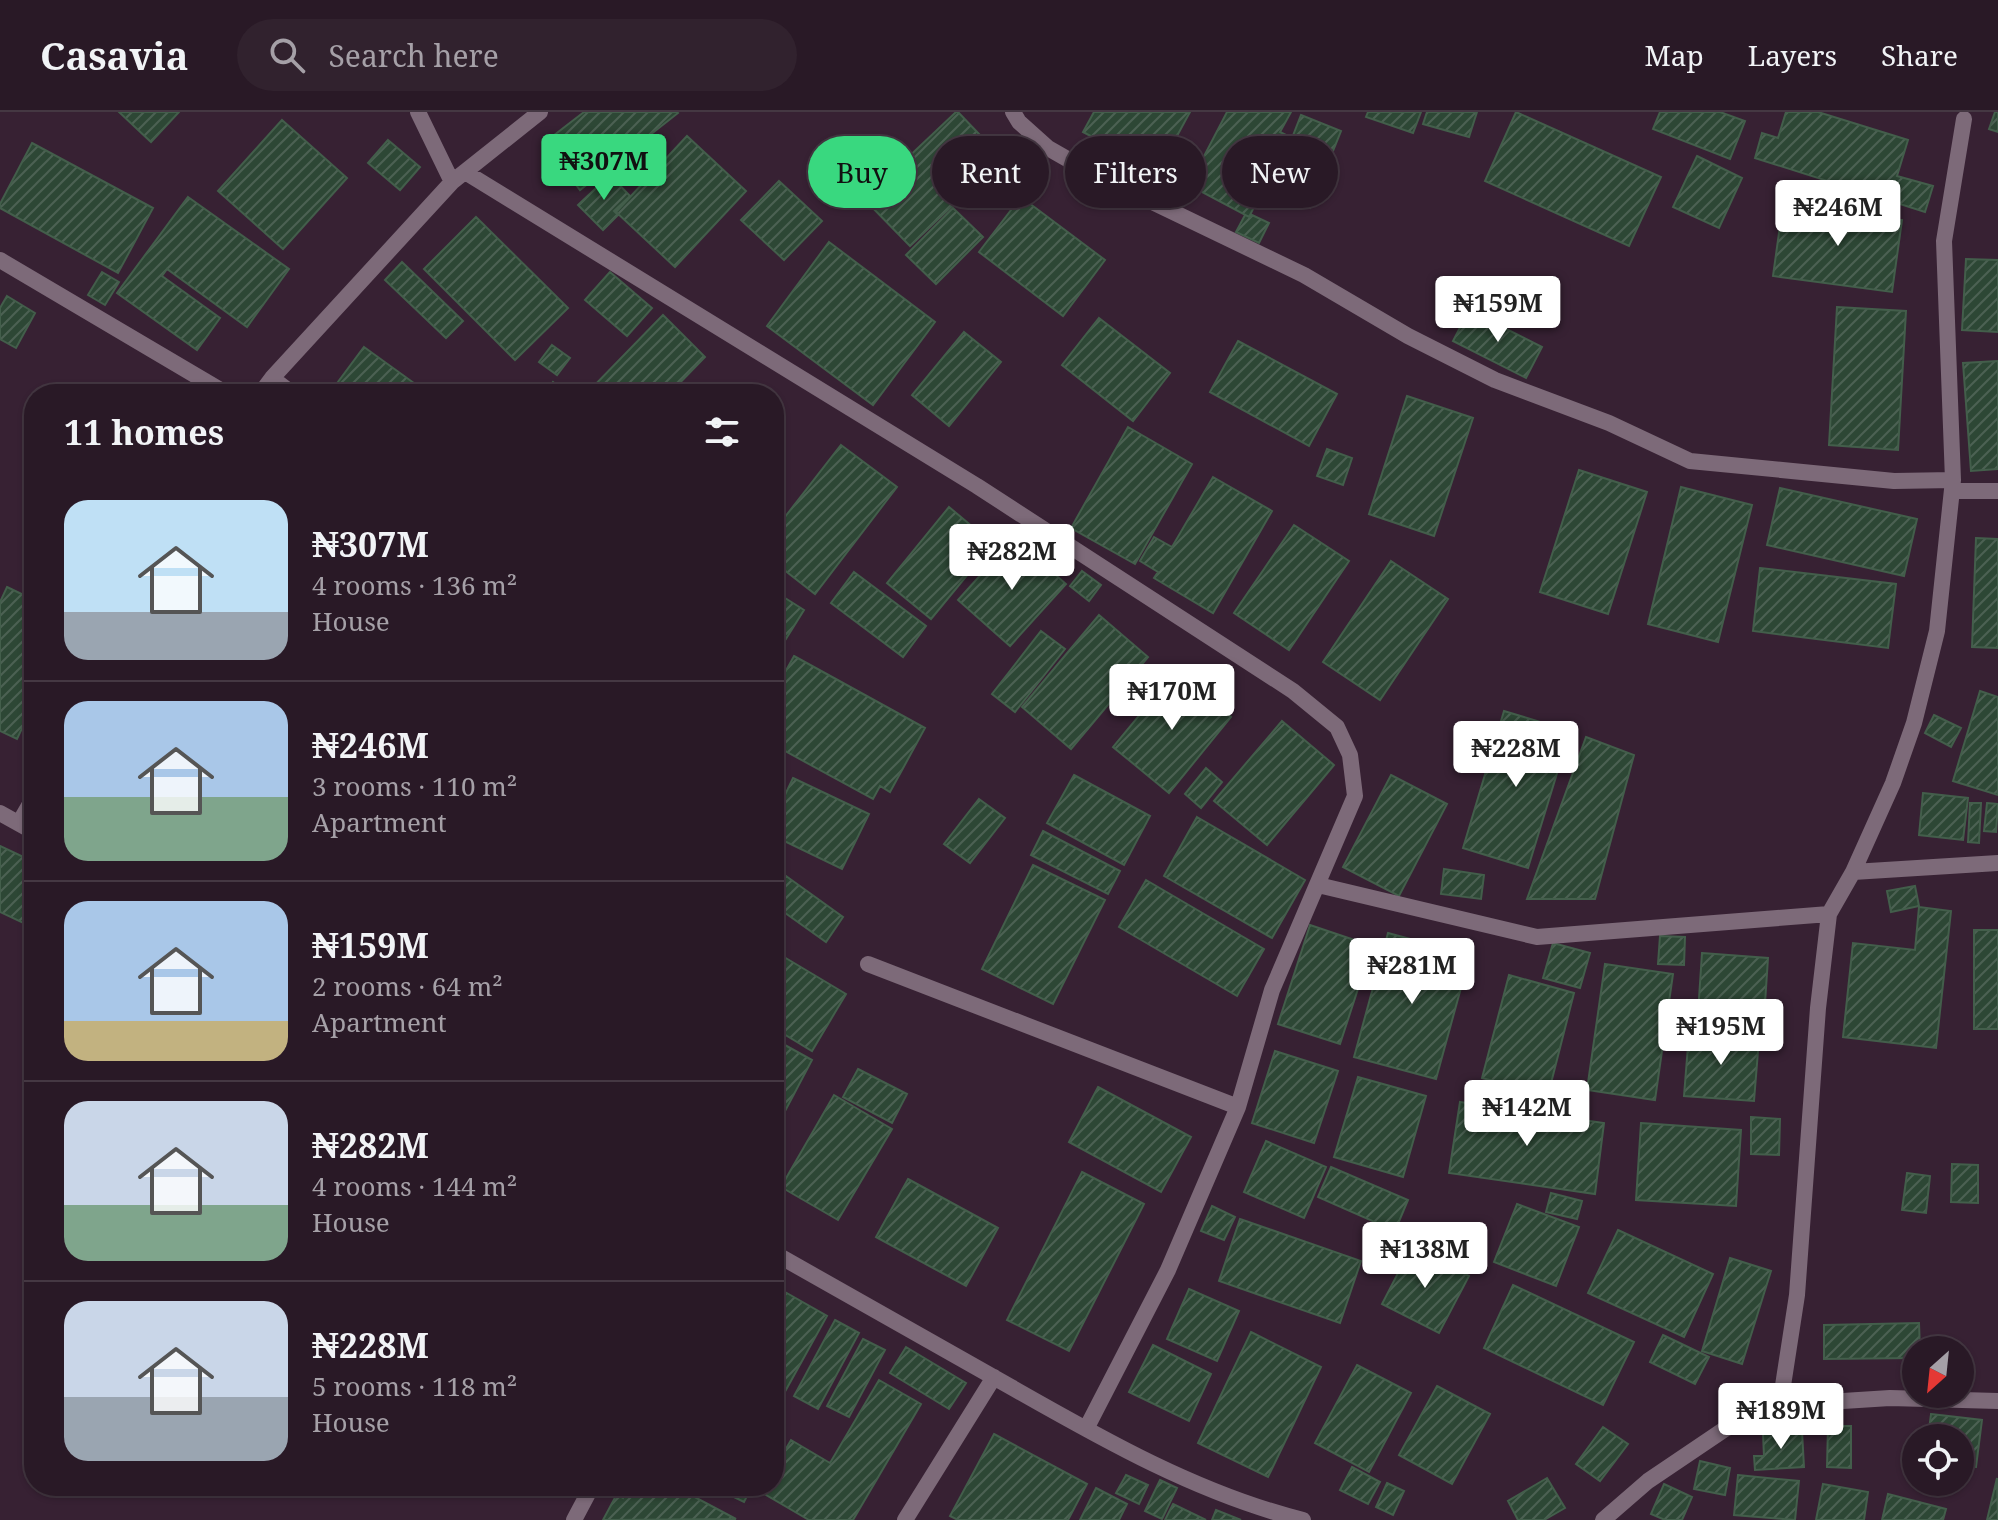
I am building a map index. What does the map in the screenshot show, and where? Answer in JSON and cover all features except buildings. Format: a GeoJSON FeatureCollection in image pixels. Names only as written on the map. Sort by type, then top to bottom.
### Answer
{"type":"FeatureCollection","features":[{"type":"Feature","properties":{"kind":"street"},"geometry":{"type":"LineString","coordinates":[[418,112],[458,177],[977,486],[1293,691],[1337,727],[1350,755],[1355,796],[1272,990],[1238,1107],[1168,1270],[1086,1429]]}},
{"type":"Feature","properties":{"kind":"street"},"geometry":{"type":"LineString","coordinates":[[268,384],[458,177],[540,112]]}},
{"type":"Feature","properties":{"kind":"street"},"geometry":{"type":"LineString","coordinates":[[1013,112],[1019,122],[1048,148],[1090,172],[1304,275],[1408,336],[1495,380],[1609,423],[1690,461],[1998,491]]}},
{"type":"Feature","properties":{"kind":"street"},"geometry":{"type":"LineString","coordinates":[[1780,1405],[1797,1295],[1818,1008],[1829,914],[1853,872],[1893,783],[1918,708],[1937,631],[1952,485],[1944,241],[1964,119]]}},
{"type":"Feature","properties":{"kind":"street"},"geometry":{"type":"LineString","coordinates":[[0,260],[210,384]]}},
{"type":"Feature","properties":{"kind":"street"},"geometry":{"type":"LineString","coordinates":[[272,378],[280,384]]}},
{"type":"Feature","properties":{"kind":"street"},"geometry":{"type":"LineString","coordinates":[[0,813],[24,826]]}},
{"type":"Feature","properties":{"kind":"street"},"geometry":{"type":"LineString","coordinates":[[1853,872],[1998,863]]}},
{"type":"Feature","properties":{"kind":"street"},"geometry":{"type":"LineString","coordinates":[[1318,885],[1537,937],[1829,914]]}},
{"type":"Feature","properties":{"kind":"street"},"geometry":{"type":"LineString","coordinates":[[868,964],[1238,1107]]}},
{"type":"Feature","properties":{"kind":"street"},"geometry":{"type":"LineString","coordinates":[[784,1259],[1086,1429],[1176,1476],[1303,1520]]}},
{"type":"Feature","properties":{"kind":"street"},"geometry":{"type":"LineString","coordinates":[[905,1520],[994,1377]]}},
{"type":"Feature","properties":{"kind":"street"},"geometry":{"type":"LineString","coordinates":[[1603,1520],[1648,1481],[1725,1429],[1780,1405],[1890,1398],[1998,1401]]}},
{"type":"Feature","properties":{"kind":"street"},"geometry":{"type":"LineString","coordinates":[[574,1520],[587,1496]]}}]}
